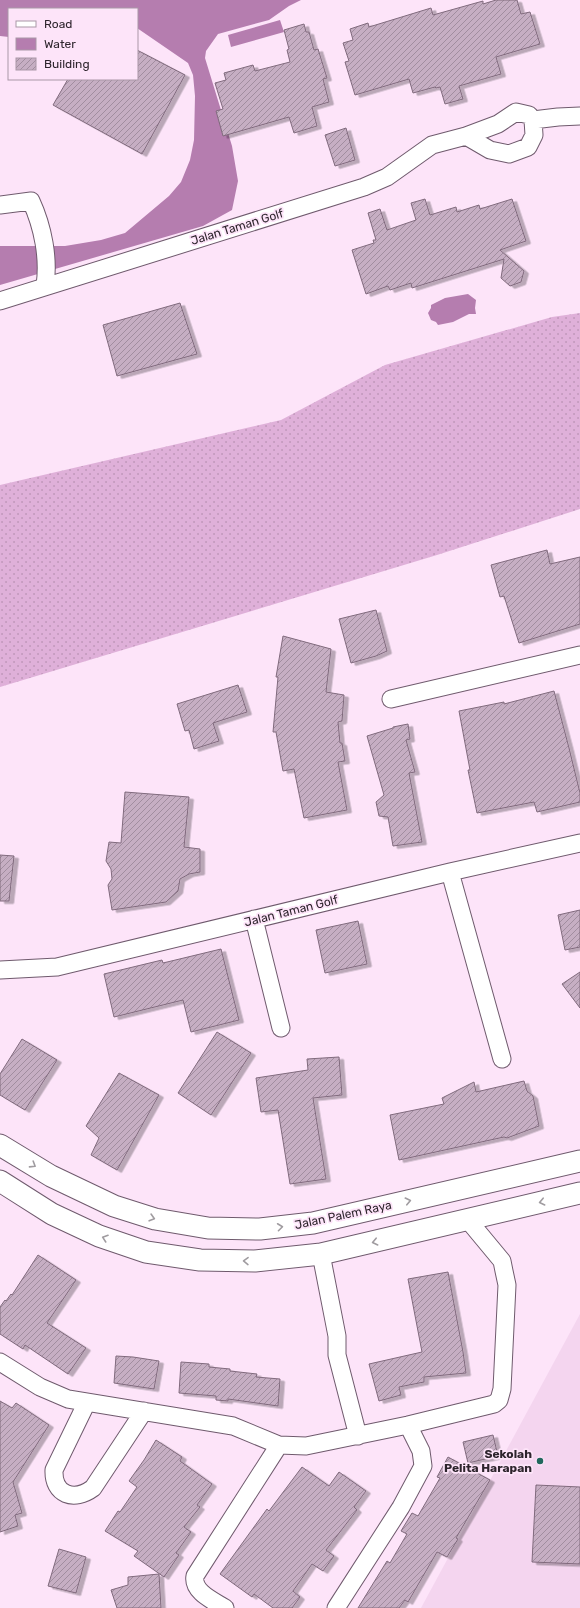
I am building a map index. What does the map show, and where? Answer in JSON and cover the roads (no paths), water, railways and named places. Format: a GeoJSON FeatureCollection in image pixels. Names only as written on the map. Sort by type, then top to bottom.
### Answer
{"type":"FeatureCollection","features":[{"type":"Feature","properties":{"kind":"street","name":"Jalan Taman Golf"},"geometry":{"type":"LineString","coordinates":[[0,301],[46,281],[364,187],[387,177],[432,145],[466,136],[498,124],[516,112],[529,115],[533,120]]}},
{"type":"Feature","properties":{"kind":"street"},"geometry":{"type":"LineString","coordinates":[[466,136],[490,150],[509,154],[528,147],[534,135],[533,120],[580,116]]}},
{"type":"Feature","properties":{"kind":"street"},"geometry":{"type":"LineString","coordinates":[[0,205],[31,202],[36,213],[47,256],[46,281]]}},
{"type":"Feature","properties":{"kind":"street"},"geometry":{"type":"LineString","coordinates":[[391,698],[580,655]]}},
{"type":"Feature","properties":{"kind":"street","name":"Jalan Taman Golf"},"geometry":{"type":"LineString","coordinates":[[0,970],[57,967],[450,872],[580,843]]}},
{"type":"Feature","properties":{"kind":"street"},"geometry":{"type":"LineString","coordinates":[[450,872],[502,1059]]}},
{"type":"Feature","properties":{"kind":"street"},"geometry":{"type":"LineString","coordinates":[[254,919],[281,1028]]}},
{"type":"Feature","properties":{"kind":"street","name":"Jalan Palem Raya"},"geometry":{"type":"LineString","coordinates":[[0,1145],[51,1176],[114,1206],[155,1219],[208,1228],[260,1229],[313,1223],[580,1161]]}},
{"type":"Feature","properties":{"kind":"street"},"geometry":{"type":"LineString","coordinates":[[0,1181],[52,1214],[99,1236],[146,1252],[200,1260],[255,1261],[316,1255],[580,1193]]}},
{"type":"Feature","properties":{"kind":"street"},"geometry":{"type":"LineString","coordinates":[[0,1362],[40,1387],[68,1399],[233,1426],[278,1445],[306,1446],[408,1425],[494,1404],[499,1400],[501,1394],[507,1285],[502,1261],[468,1220]]}},
{"type":"Feature","properties":{"kind":"street"},"geometry":{"type":"LineString","coordinates":[[316,1255],[337,1336],[337,1355],[358,1436]]}},
{"type":"Feature","properties":{"kind":"street"},"geometry":{"type":"LineString","coordinates":[[87,1402],[54,1470],[55,1483],[64,1493],[70,1495],[82,1495],[93,1488],[144,1412]]}},
{"type":"Feature","properties":{"kind":"street"},"geometry":{"type":"LineString","coordinates":[[336,1608],[401,1507],[421,1470],[423,1460],[421,1451],[408,1425]]}},
{"type":"Feature","properties":{"kind":"street"},"geometry":{"type":"LineString","coordinates":[[226,1608],[203,1594],[198,1589],[195,1582],[195,1576],[278,1445]]}},
{"type":"Feature","properties":{"kind":"water"},"geometry":{"type":"Polygon","coordinates":[[[0,0],[301,0],[289,6],[269,20],[218,34],[206,51],[205,58],[232,146],[238,181],[232,210],[203,226],[0,285],[0,246],[65,246],[101,240],[125,233],[169,196],[181,182],[190,160],[194,140],[195,96],[193,75],[188,63],[138,29],[138,8],[8,8],[8,37],[0,36],[0,0]]]}},
{"type":"Feature","properties":{"kind":"water"},"geometry":{"type":"Polygon","coordinates":[[[280,20],[284,32],[231,47],[228,35],[280,20]]]}},
{"type":"Feature","properties":{"kind":"water"},"geometry":{"type":"Polygon","coordinates":[[[468,294],[476,300],[476,314],[469,314],[453,322],[438,325],[436,322],[431,320],[428,313],[431,305],[445,298],[468,294]]]}},
{"type":"Feature","properties":{"kind":"place","name":"Sekolah Pelita Harapan"},"geometry":{"type":"Point","coordinates":[540,1461]}}]}
